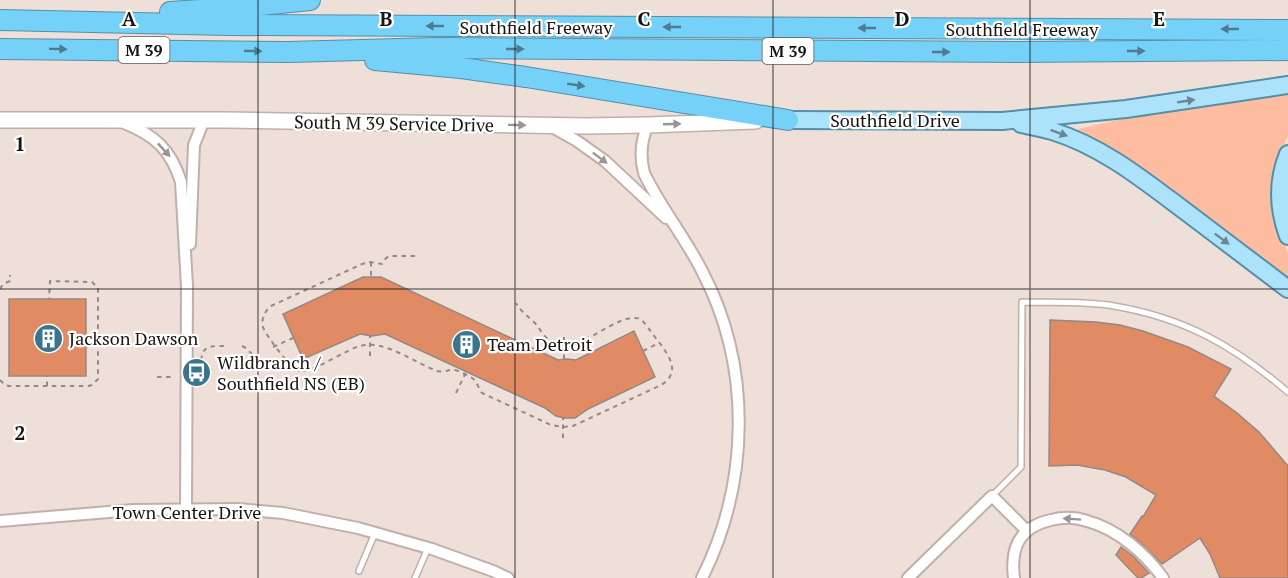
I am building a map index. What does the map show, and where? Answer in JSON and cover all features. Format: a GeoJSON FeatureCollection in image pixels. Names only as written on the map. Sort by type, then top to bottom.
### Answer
{"type":"FeatureCollection","features":[{"type":"Feature","properties":{"kind":"highway"},"geometry":{"type":"LineString","coordinates":[[39,20],[230,8],[310,0]]}},
{"type":"Feature","properties":{"kind":"highway","name":"Southfield Freeway"},"geometry":{"type":"LineString","coordinates":[[0,20],[228,25],[1288,30]]}},
{"type":"Feature","properties":{"kind":"highway","name":"Southfield Freeway"},"geometry":{"type":"LineString","coordinates":[[0,49],[289,52],[434,48],[1016,52],[1288,50]]}},
{"type":"Feature","properties":{"kind":"highway"},"geometry":{"type":"LineString","coordinates":[[289,52],[496,73],[788,120]]}},
{"type":"Feature","properties":{"kind":"main road"},"geometry":{"type":"LineString","coordinates":[[1002,121],[1126,109],[1288,85]]}},
{"type":"Feature","properties":{"kind":"main road","name":"South M 39 Service Drive"},"geometry":{"type":"LineString","coordinates":[[0,120],[204,120],[551,126],[788,120]]}},
{"type":"Feature","properties":{"kind":"main road","name":"Southfield Drive"},"geometry":{"type":"LineString","coordinates":[[788,120],[1002,121]]}},
{"type":"Feature","properties":{"kind":"main road"},"geometry":{"type":"LineString","coordinates":[[1002,121],[1049,130],[1106,154],[1288,289]]}},
{"type":"Feature","properties":{"kind":"main road"},"geometry":{"type":"LineString","coordinates":[[1288,154],[1281,177],[1280,193],[1281,210],[1288,236]]}},
{"type":"Feature","properties":{"kind":"street"},"geometry":{"type":"LineString","coordinates":[[116,120],[140,129],[161,146],[176,166],[181,182],[187,286],[186,508]]}},
{"type":"Feature","properties":{"kind":"street"},"geometry":{"type":"LineString","coordinates":[[187,286],[193,203],[194,145],[204,120]]}},
{"type":"Feature","properties":{"kind":"street"},"geometry":{"type":"LineString","coordinates":[[648,125],[642,149],[644,173],[702,271],[714,296],[731,351],[736,377],[739,445],[734,484],[722,532],[702,578]]}},
{"type":"Feature","properties":{"kind":"street"},"geometry":{"type":"LineString","coordinates":[[551,126],[605,161],[675,226]]}},
{"type":"Feature","properties":{"kind":"street"},"geometry":{"type":"LineString","coordinates":[[908,578],[992,496],[1026,530]]}},
{"type":"Feature","properties":{"kind":"street","name":"Town Center Drive"},"geometry":{"type":"LineString","coordinates":[[0,521],[186,508],[283,513],[358,528],[428,548],[508,578]]}},
{"type":"Feature","properties":{"kind":"street"},"geometry":{"type":"LineString","coordinates":[[1014,578],[1014,553],[1026,530],[1040,522],[1057,518],[1088,521],[1126,540],[1156,568],[1163,578]]}},
{"type":"Feature","properties":{"kind":"lane"},"geometry":{"type":"LineString","coordinates":[[992,496],[1021,467],[1022,302],[1113,306],[1162,317],[1219,342],[1267,374],[1288,392]]}},
{"type":"Feature","properties":{"kind":"lane"},"geometry":{"type":"LineString","coordinates":[[359,571],[375,533]]}},
{"type":"Feature","properties":{"kind":"lane"},"geometry":{"type":"LineString","coordinates":[[415,578],[428,548]]}},
{"type":"Feature","properties":{"kind":"path"},"geometry":{"type":"LineString","coordinates":[[415,256],[390,256],[382,264],[371,262],[355,267],[271,306],[263,317],[266,333],[292,367],[303,371],[359,346],[370,344],[385,347],[439,372],[455,370],[465,373],[474,379],[482,393],[551,425],[563,427],[578,424],[664,384],[670,376],[672,366],[669,356],[641,320],[631,318],[580,341],[559,344],[549,340],[535,323],[522,313],[516,303]]}},
{"type":"Feature","properties":{"kind":"path"},"geometry":{"type":"LineString","coordinates":[[371,262],[371,277]]}},
{"type":"Feature","properties":{"kind":"path"},"geometry":{"type":"LineString","coordinates":[[0,289],[6,281],[10,280],[10,275]]}},
{"type":"Feature","properties":{"kind":"path"},"geometry":{"type":"LineString","coordinates":[[0,380],[9,386],[88,386],[98,379],[98,288],[92,282],[50,281],[49,299]]}},
{"type":"Feature","properties":{"kind":"path"},"geometry":{"type":"LineString","coordinates":[[370,336],[370,356]]}},
{"type":"Feature","properties":{"kind":"path"},"geometry":{"type":"LineString","coordinates":[[564,337],[564,359]]}},
{"type":"Feature","properties":{"kind":"path"},"geometry":{"type":"LineString","coordinates":[[274,346],[293,338]]}},
{"type":"Feature","properties":{"kind":"path"},"geometry":{"type":"LineString","coordinates":[[643,351],[660,343]]}},
{"type":"Feature","properties":{"kind":"path"},"geometry":{"type":"LineString","coordinates":[[196,378],[201,374],[201,356],[205,349],[212,345],[227,346]]}},
{"type":"Feature","properties":{"kind":"path"},"geometry":{"type":"LineString","coordinates":[[242,346],[255,355]]}},
{"type":"Feature","properties":{"kind":"path"},"geometry":{"type":"LineString","coordinates":[[456,393],[465,373]]}},
{"type":"Feature","properties":{"kind":"path"},"geometry":{"type":"LineString","coordinates":[[47,376],[47,386]]}},
{"type":"Feature","properties":{"kind":"path"},"geometry":{"type":"LineString","coordinates":[[157,377],[174,377]]}},
{"type":"Feature","properties":{"kind":"path"},"geometry":{"type":"LineString","coordinates":[[563,418],[563,438]]}},
{"type":"Feature","properties":{"kind":"shaded area"},"geometry":{"type":"Polygon","coordinates":[[[1288,90],[1288,136],[1278,157],[1272,199],[1276,225],[1288,253],[1288,283],[1078,132],[1078,129],[1153,112],[1288,90]]]}},
{"type":"Feature","properties":{"kind":"building","name":"Team Detroit"},"geometry":{"type":"Polygon","coordinates":[[[363,277],[381,277],[558,360],[576,360],[634,331],[655,377],[588,409],[575,418],[565,418],[556,416],[545,408],[385,334],[372,336],[360,334],[303,359],[283,314],[363,277]]]}},
{"type":"Feature","properties":{"kind":"building","name":"Jackson Dawson"},"geometry":{"type":"Polygon","coordinates":[[[9,299],[86,299],[86,376],[9,376],[9,299]]]}},
{"type":"Feature","properties":{"kind":"building"},"geometry":{"type":"Polygon","coordinates":[[[1050,320],[1096,322],[1143,331],[1188,347],[1231,369],[1214,396],[1259,432],[1288,466],[1288,578],[1220,578],[1200,538],[1162,564],[1130,534],[1156,495],[1126,477],[1105,470],[1077,465],[1049,466],[1050,320]]]}},
{"type":"Feature","properties":{"kind":"building"},"geometry":{"type":"Polygon","coordinates":[[[1121,547],[1149,573],[1138,578],[1116,555],[1121,547]]]}},
{"type":"Feature","properties":{"kind":"place","name":"Jackson Dawson"},"geometry":{"type":"Point","coordinates":[48,338]}},
{"type":"Feature","properties":{"kind":"place","name":"Team Detroit"},"geometry":{"type":"Point","coordinates":[466,344]}},
{"type":"Feature","properties":{"kind":"place","name":"Wildbranch / Southfield NS (EB)"},"geometry":{"type":"Point","coordinates":[196,372]}}]}
